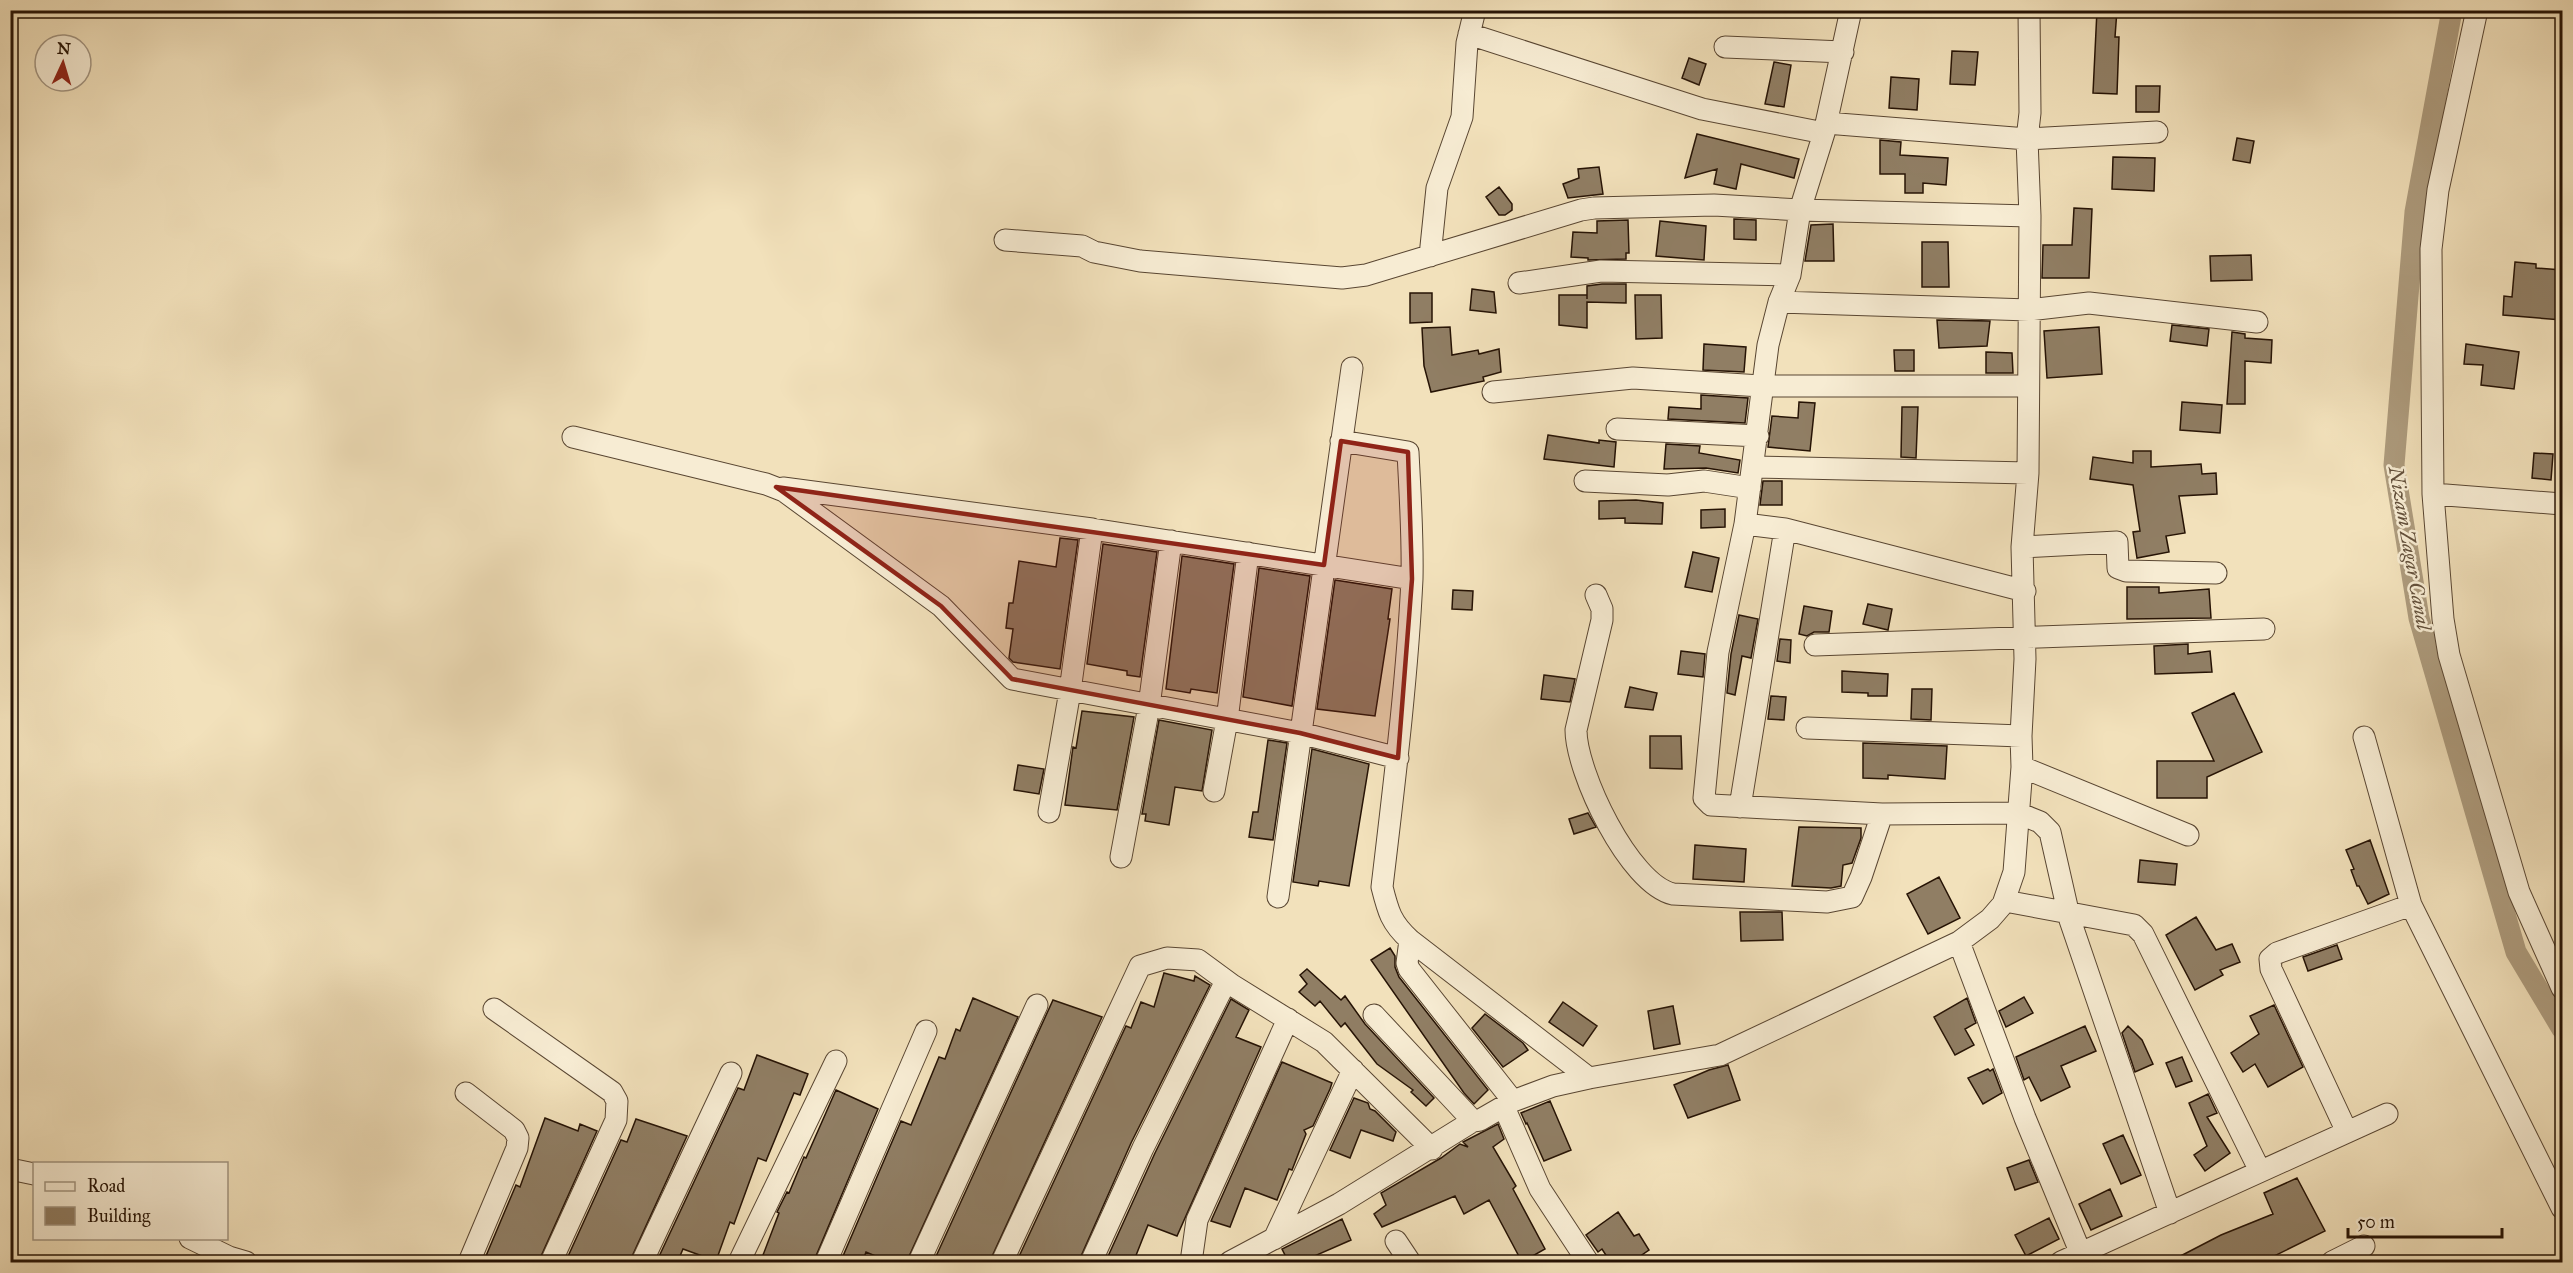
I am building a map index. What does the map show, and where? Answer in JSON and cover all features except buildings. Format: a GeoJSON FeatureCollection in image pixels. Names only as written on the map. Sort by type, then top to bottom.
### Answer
{"type":"FeatureCollection","features":[{"type":"Feature","properties":{"kind":"street"},"geometry":{"type":"LineString","coordinates":[[1430,256],[1437,188],[1462,117],[1469,34],[1475,10]]}},
{"type":"Feature","properties":{"kind":"street"},"geometry":{"type":"LineString","coordinates":[[1851,10],[1825,128],[1800,210],[1790,275],[1779,302],[1768,345],[1745,524],[1718,652],[1704,798],[1712,806],[1881,814],[2018,813],[2040,822],[2050,832],[2069,913],[2170,1213]]}},
{"type":"Feature","properties":{"kind":"street"},"geometry":{"type":"LineString","coordinates":[[1230,1263],[1432,1149],[1473,1121],[1509,1104],[1553,1086],[1720,1055],[1959,942],[1990,919],[2005,900],[2014,872],[2022,767],[2021,736],[2025,659],[2025,591],[2022,547],[2028,473],[2029,10]]}},
{"type":"Feature","properties":{"kind":"street"},"geometry":{"type":"LineString","coordinates":[[2477,10],[2438,190],[2432,236],[2433,494],[2443,619],[2449,655],[2519,892],[2562,988]]}},
{"type":"Feature","properties":{"kind":"street"},"geometry":{"type":"LineString","coordinates":[[1469,34],[1702,109],[1825,128],[2027,138],[2157,132]]}},
{"type":"Feature","properties":{"kind":"street"},"geometry":{"type":"LineString","coordinates":[[1725,47],[1843,52]]}},
{"type":"Feature","properties":{"kind":"street"},"geometry":{"type":"LineString","coordinates":[[1005,240],[1082,246],[1094,252],[1140,261],[1342,278],[1366,275],[1594,208],[1708,205],[1800,210],[2030,216]]}},
{"type":"Feature","properties":{"kind":"street"},"geometry":{"type":"LineString","coordinates":[[1519,283],[1601,271],[1790,275]]}},
{"type":"Feature","properties":{"kind":"street"},"geometry":{"type":"LineString","coordinates":[[1779,302],[2029,310],[2089,303],[2258,322]]}},
{"type":"Feature","properties":{"kind":"street"},"geometry":{"type":"LineString","coordinates":[[1278,897],[1352,368]]}},
{"type":"Feature","properties":{"kind":"street"},"geometry":{"type":"LineString","coordinates":[[1493,392],[1633,378],[1761,386],[2028,386]]}},
{"type":"Feature","properties":{"kind":"street"},"geometry":{"type":"LineString","coordinates":[[1617,429],[1758,436]]}},
{"type":"Feature","properties":{"kind":"street"},"geometry":{"type":"LineString","coordinates":[[573,437],[776,487],[1092,529],[1412,579]]}},
{"type":"Feature","properties":{"kind":"street"},"geometry":{"type":"LineString","coordinates":[[1341,441],[1408,452],[1412,518],[1412,579],[1398,758],[1382,887],[1395,927],[1589,1078]]}},
{"type":"Feature","properties":{"kind":"street"},"geometry":{"type":"LineString","coordinates":[[1585,481],[1668,485],[1752,477],[2028,473]]}},
{"type":"Feature","properties":{"kind":"street"},"geometry":{"type":"LineString","coordinates":[[776,487],[941,606],[1011,679],[1300,733],[1398,758]]}},
{"type":"Feature","properties":{"kind":"street"},"geometry":{"type":"LineString","coordinates":[[2433,494],[2562,504]]}},
{"type":"Feature","properties":{"kind":"street"},"geometry":{"type":"LineString","coordinates":[[1745,524],[1785,530],[2025,591]]}},
{"type":"Feature","properties":{"kind":"street"},"geometry":{"type":"LineString","coordinates":[[1049,812],[1070,691],[1092,529]]}},
{"type":"Feature","properties":{"kind":"street"},"geometry":{"type":"LineString","coordinates":[[1740,807],[1785,530]]}},
{"type":"Feature","properties":{"kind":"street"},"geometry":{"type":"LineString","coordinates":[[1121,857],[1149,706],[1171,541]]}},
{"type":"Feature","properties":{"kind":"street"},"geometry":{"type":"LineString","coordinates":[[2022,547],[2117,542],[2118,568],[2126,572],[2216,573]]}},
{"type":"Feature","properties":{"kind":"street"},"geometry":{"type":"LineString","coordinates":[[1214,791],[1227,720],[1248,553]]}},
{"type":"Feature","properties":{"kind":"street"},"geometry":{"type":"LineString","coordinates":[[1596,594],[1602,609],[1602,620],[1576,730],[1577,741],[1594,798],[1631,861],[1661,889],[1673,894],[1827,902],[1852,897],[1861,878],[1881,814]]}},
{"type":"Feature","properties":{"kind":"street"},"geometry":{"type":"LineString","coordinates":[[1815,645],[2264,629]]}},
{"type":"Feature","properties":{"kind":"street"},"geometry":{"type":"LineString","coordinates":[[1807,728],[2021,736]]}},
{"type":"Feature","properties":{"kind":"street"},"geometry":{"type":"LineString","coordinates":[[2364,737],[2411,905],[2562,1208]]}},
{"type":"Feature","properties":{"kind":"street"},"geometry":{"type":"LineString","coordinates":[[2022,767],[2188,835]]}},
{"type":"Feature","properties":{"kind":"street"},"geometry":{"type":"LineString","coordinates":[[2005,900],[2134,924],[2143,934],[2260,1172]]}},
{"type":"Feature","properties":{"kind":"street"},"geometry":{"type":"LineString","coordinates":[[2347,1132],[2271,969],[2270,959],[2277,953],[2411,905]]}},
{"type":"Feature","properties":{"kind":"street"},"geometry":{"type":"LineString","coordinates":[[1410,939],[1407,963],[1409,969],[1509,1104],[1540,1189],[1588,1263]]}},
{"type":"Feature","properties":{"kind":"street"},"geometry":{"type":"LineString","coordinates":[[1959,942],[2025,1118],[2081,1254]]}},
{"type":"Feature","properties":{"kind":"street"},"geometry":{"type":"LineString","coordinates":[[1002,1263],[1140,966],[1167,958],[1198,960],[1232,985],[1324,1042],[1432,1149]]}},
{"type":"Feature","properties":{"kind":"street"},"geometry":{"type":"LineString","coordinates":[[1091,1263],[1143,1148],[1222,988],[1232,985]]}},
{"type":"Feature","properties":{"kind":"street"},"geometry":{"type":"LineString","coordinates":[[919,1263],[1037,1005]]}},
{"type":"Feature","properties":{"kind":"street"},"geometry":{"type":"LineString","coordinates":[[494,1009],[612,1092],[617,1101],[616,1120],[551,1263]]}},
{"type":"Feature","properties":{"kind":"street"},"geometry":{"type":"LineString","coordinates":[[1374,1015],[1473,1121]]}},
{"type":"Feature","properties":{"kind":"street"},"geometry":{"type":"LineString","coordinates":[[1191,1263],[1197,1220],[1288,1019]]}},
{"type":"Feature","properties":{"kind":"street"},"geometry":{"type":"LineString","coordinates":[[826,1263],[926,1031]]}},
{"type":"Feature","properties":{"kind":"street"},"geometry":{"type":"LineString","coordinates":[[739,1263],[836,1061]]}},
{"type":"Feature","properties":{"kind":"street"},"geometry":{"type":"LineString","coordinates":[[1274,1239],[1353,1070]]}},
{"type":"Feature","properties":{"kind":"street"},"geometry":{"type":"LineString","coordinates":[[642,1263],[731,1073]]}},
{"type":"Feature","properties":{"kind":"street"},"geometry":{"type":"LineString","coordinates":[[466,1093],[514,1130],[518,1138],[517,1148],[469,1263]]}},
{"type":"Feature","properties":{"kind":"street"},"geometry":{"type":"LineString","coordinates":[[2061,1263],[2387,1114]]}},
{"type":"Feature","properties":{"kind":"street"},"geometry":{"type":"LineString","coordinates":[[10,1169],[33,1174]]}},
{"type":"Feature","properties":{"kind":"street"},"geometry":{"type":"LineString","coordinates":[[192,1240],[246,1263]]}},
{"type":"Feature","properties":{"kind":"street"},"geometry":{"type":"LineString","coordinates":[[1396,1240],[1410,1263]]}},
{"type":"Feature","properties":{"kind":"street"},"geometry":{"type":"LineString","coordinates":[[2332,1263],[2364,1246]]}},
{"type":"Feature","properties":{"kind":"highlighted area"},"geometry":{"type":"Polygon","coordinates":[[[1341,441],[1408,452],[1412,579],[1398,758],[1300,733],[1012,679],[941,606],[776,487],[1324,565],[1341,441]]]}},
{"type":"Feature","properties":{"kind":"waterway","name":"Nizam Zagar Canal"},"geometry":{"type":"LineString","coordinates":[[2452,10],[2415,212],[2394,465],[2419,618],[2516,952],[2562,1029]]}}]}
